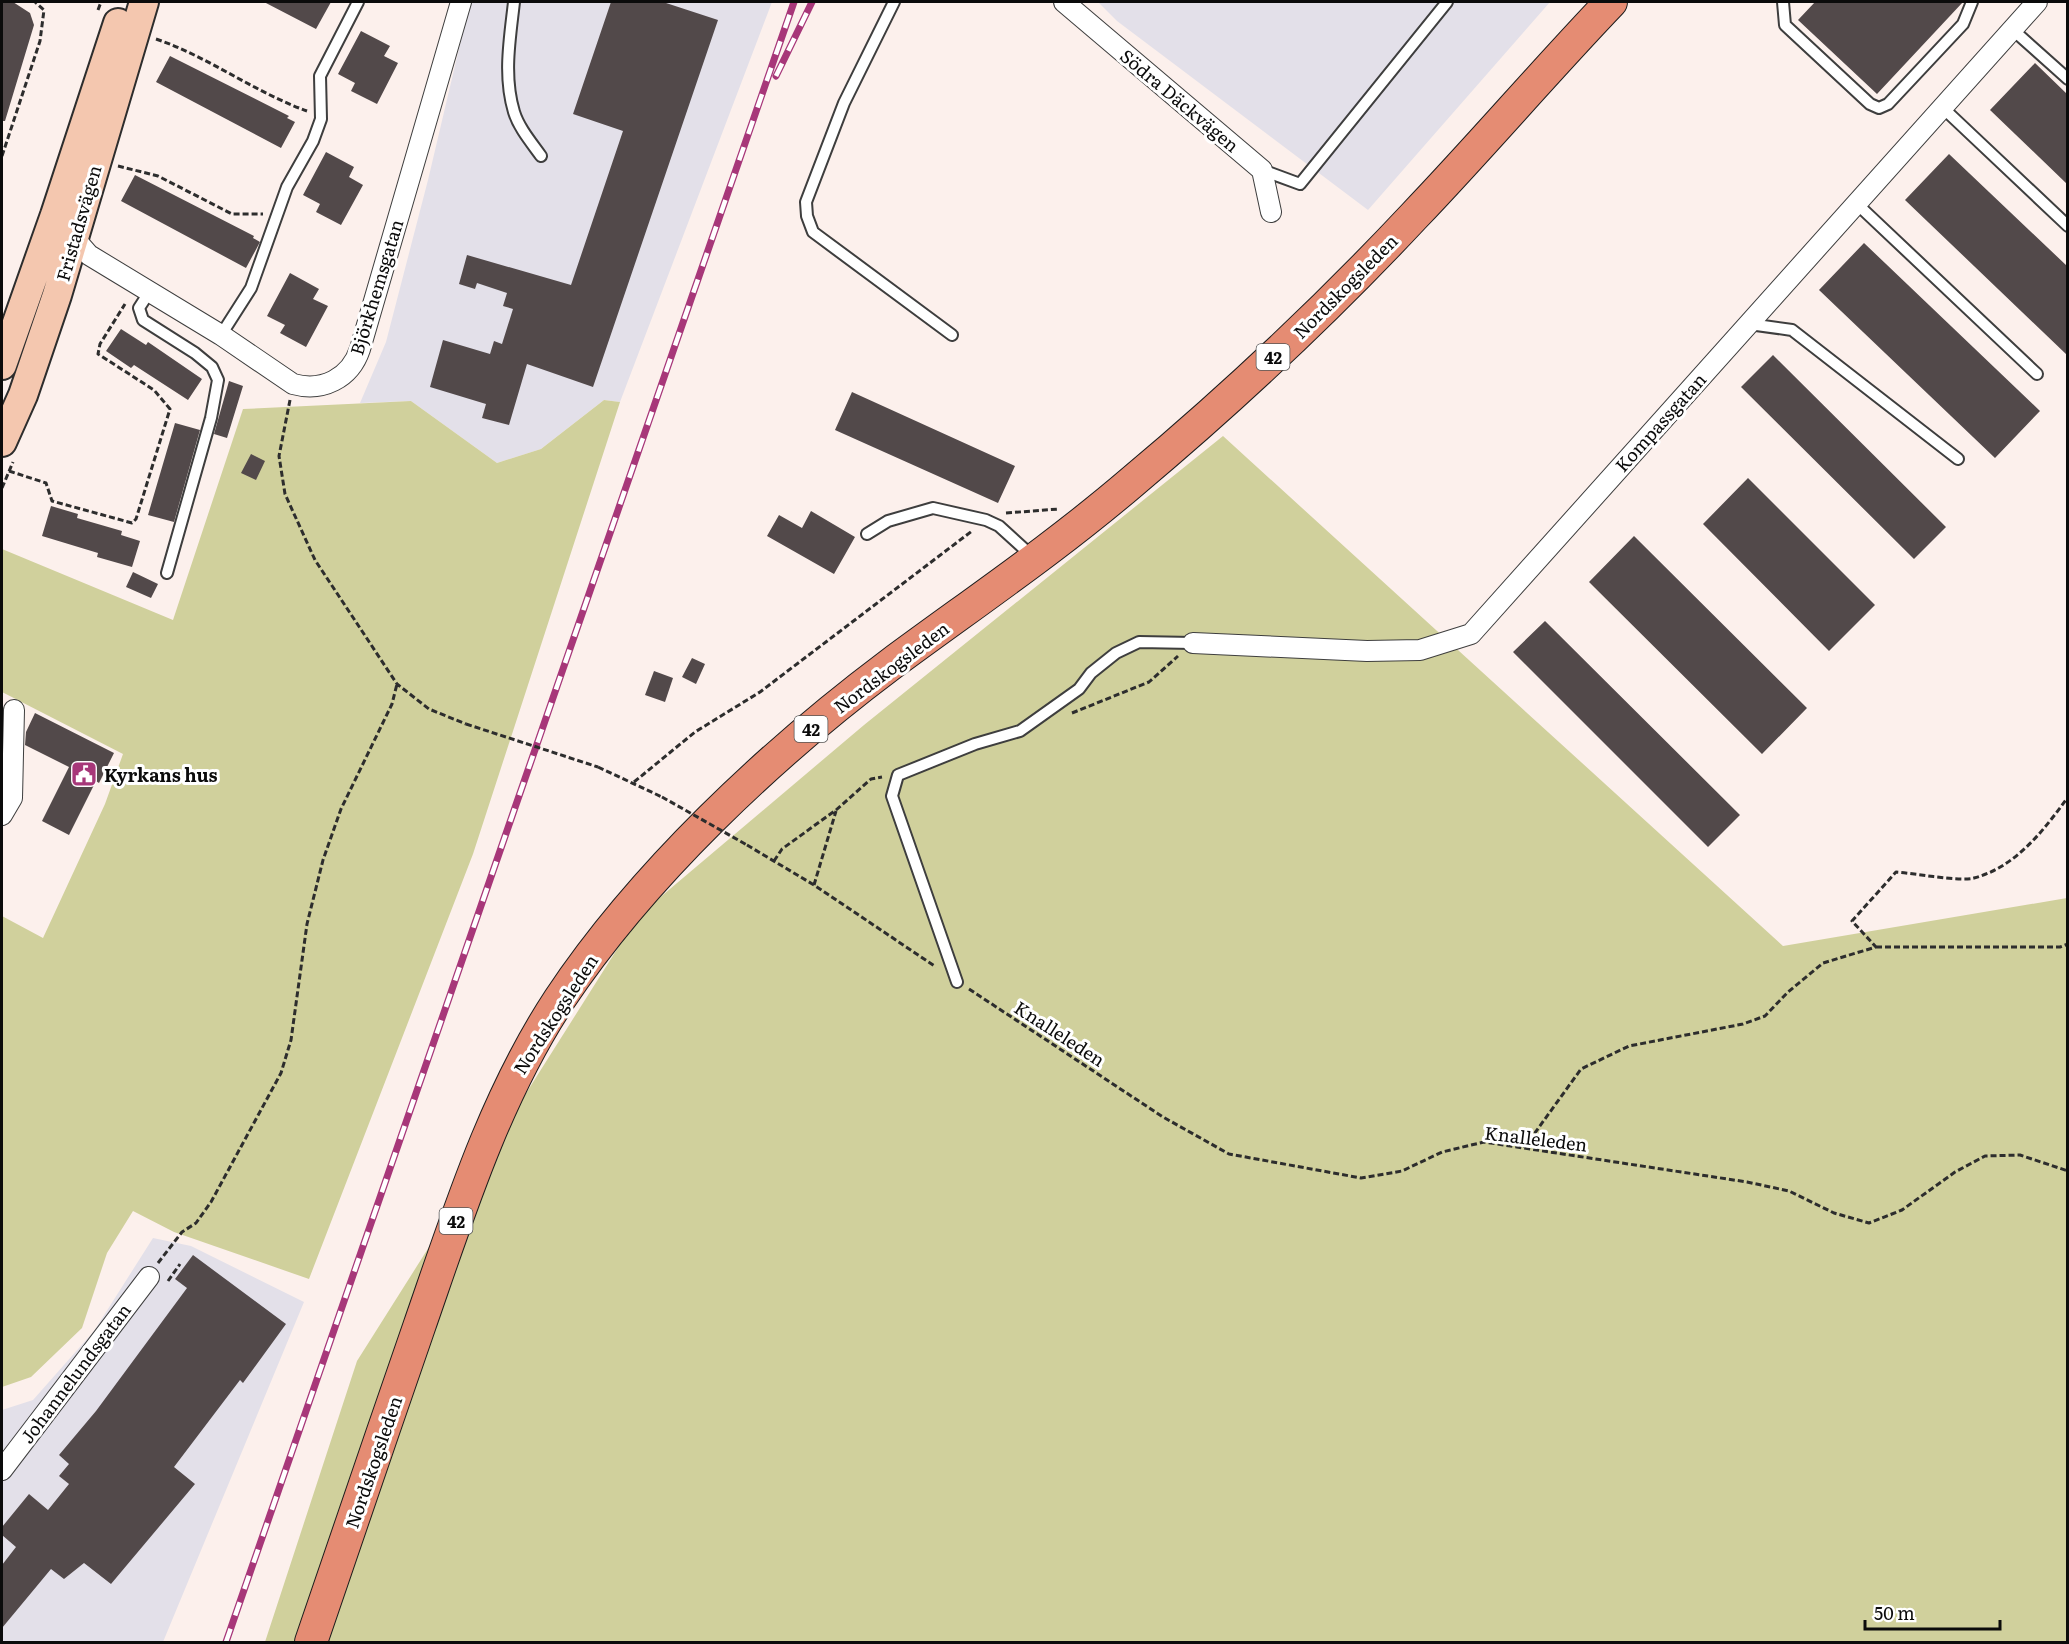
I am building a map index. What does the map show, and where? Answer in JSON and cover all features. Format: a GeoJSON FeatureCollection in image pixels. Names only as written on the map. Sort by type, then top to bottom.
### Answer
{"type":"FeatureCollection","features":[{"type":"Feature","properties":{"kind":"main road","name":"Nordskogsleden"},"geometry":{"type":"LineString","coordinates":[[310,1642],[470,1184],[518,1070],[560,999],[632,905],[734,799],[836,707],[1035,559],[1176,445],[1321,311],[1415,216],[1611,2]]}},
{"type":"Feature","properties":{"kind":"street","name":"Fristadsvägen"},"geometry":{"type":"LineString","coordinates":[[2,440],[23,395],[57,295],[64,226],[125,2]]}},
{"type":"Feature","properties":{"kind":"street","name":"Fristadsvägen"},"geometry":{"type":"LineString","coordinates":[[2,365],[64,226],[144,2]]}},
{"type":"Feature","properties":{"kind":"street","name":"Björkhemsgatan"},"geometry":{"type":"LineString","coordinates":[[64,226],[89,255],[221,335],[293,384],[307,388],[326,386],[338,379],[357,358],[461,2]]}},
{"type":"Feature","properties":{"kind":"street","name":"Södra Däckvägen"},"geometry":{"type":"LineString","coordinates":[[1064,2],[1262,170]]}},
{"type":"Feature","properties":{"kind":"street","name":"Kompassgatan"},"geometry":{"type":"LineString","coordinates":[[1193,643],[1367,651],[1420,650],[1471,634],[2037,2]]}},
{"type":"Feature","properties":{"kind":"street"},"geometry":{"type":"LineString","coordinates":[[1262,170],[1271,212]]}},
{"type":"Feature","properties":{"kind":"street"},"geometry":{"type":"LineString","coordinates":[[2,815],[12,798],[14,710]]}},
{"type":"Feature","properties":{"kind":"street","name":"Johannelundsgatan"},"geometry":{"type":"LineString","coordinates":[[2,1470],[148,1277]]}},
{"type":"Feature","properties":{"kind":"lane"},"geometry":{"type":"LineString","coordinates":[[221,335],[251,288],[287,187],[313,141],[321,116],[320,76],[358,2]]}},
{"type":"Feature","properties":{"kind":"lane"},"geometry":{"type":"LineString","coordinates":[[514,2],[508,56],[509,85],[514,113],[541,156]]}},
{"type":"Feature","properties":{"kind":"lane"},"geometry":{"type":"LineString","coordinates":[[894,2],[844,104],[806,202],[807,216],[813,232],[952,335]]}},
{"type":"Feature","properties":{"kind":"lane"},"geometry":{"type":"LineString","coordinates":[[1262,170],[1300,184],[1447,2]]}},
{"type":"Feature","properties":{"kind":"lane"},"geometry":{"type":"LineString","coordinates":[[1783,2],[1781,5],[1785,25],[1870,104],[1879,108],[1888,104],[1964,24],[1972,2]]}},
{"type":"Feature","properties":{"kind":"lane"},"geometry":{"type":"LineString","coordinates":[[2012,29],[2067,79]]}},
{"type":"Feature","properties":{"kind":"lane"},"geometry":{"type":"LineString","coordinates":[[1942,107],[2067,226]]}},
{"type":"Feature","properties":{"kind":"lane"},"geometry":{"type":"LineString","coordinates":[[1856,203],[2037,374]]}},
{"type":"Feature","properties":{"kind":"lane"},"geometry":{"type":"LineString","coordinates":[[144,287],[139,308],[143,320],[195,353],[212,367],[218,380],[211,418],[167,573]]}},
{"type":"Feature","properties":{"kind":"lane"},"geometry":{"type":"LineString","coordinates":[[1749,324],[1792,330],[1958,459]]}},
{"type":"Feature","properties":{"kind":"lane"},"geometry":{"type":"LineString","coordinates":[[867,534],[888,521],[933,508],[986,520],[999,526],[1035,559]]}},
{"type":"Feature","properties":{"kind":"lane"},"geometry":{"type":"LineString","coordinates":[[957,981],[892,796],[898,775],[975,744],[1020,730],[1079,689],[1091,673],[1116,653],[1139,642],[1193,643]]}},
{"type":"Feature","properties":{"kind":"path"},"geometry":{"type":"LineString","coordinates":[[2,156],[39,41],[44,10],[35,2]]}},
{"type":"Feature","properties":{"kind":"path"},"geometry":{"type":"LineString","coordinates":[[155,38],[176,46],[273,96],[321,116]]}},
{"type":"Feature","properties":{"kind":"path"},"geometry":{"type":"LineString","coordinates":[[117,166],[158,176],[232,214],[279,213]]}},
{"type":"Feature","properties":{"kind":"path"},"geometry":{"type":"LineString","coordinates":[[9,471],[46,483],[52,501],[132,523],[136,519],[148,487],[170,409],[154,390],[98,354],[100,344],[144,287]]}},
{"type":"Feature","properties":{"kind":"path","name":"Knalleleden"},"geometry":{"type":"LineString","coordinates":[[293,384],[279,456],[285,494],[315,560],[397,684],[429,709],[466,724],[598,767],[634,782],[747,845],[814,885],[1163,1117],[1229,1154],[1361,1178],[1402,1171],[1442,1152],[1484,1142],[1747,1182],[1789,1191],[1834,1213],[1869,1222],[1902,1210],[1955,1172],[1985,1156],[2019,1155],[2067,1171]]}},
{"type":"Feature","properties":{"kind":"path"},"geometry":{"type":"LineString","coordinates":[[634,782],[695,732],[760,692],[986,520],[1004,513],[1065,508]]}},
{"type":"Feature","properties":{"kind":"path"},"geometry":{"type":"LineString","coordinates":[[148,1277],[182,1233],[195,1223],[211,1202],[281,1073],[295,1023],[307,924],[323,860],[341,809],[392,704],[397,684]]}},
{"type":"Feature","properties":{"kind":"path"},"geometry":{"type":"LineString","coordinates":[[774,861],[782,849],[836,810],[871,779]]}},
{"type":"Feature","properties":{"kind":"path"},"geometry":{"type":"LineString","coordinates":[[1876,947],[1852,921],[1896,872],[1973,879],[2006,863],[2034,841],[2067,797]]}},
{"type":"Feature","properties":{"kind":"path"},"geometry":{"type":"LineString","coordinates":[[814,885],[836,810]]}},
{"type":"Feature","properties":{"kind":"path"},"geometry":{"type":"LineString","coordinates":[[1524,1148],[1581,1070],[1629,1046],[1743,1024],[1765,1016],[1788,992],[1823,963],[1876,947],[2060,947],[2067,944]]}},
{"type":"Feature","properties":{"kind":"shaded area"},"geometry":{"type":"Polygon","coordinates":[[[470,2],[772,2],[620,402],[604,400],[541,449],[497,463],[411,401],[360,403],[386,342],[428,180],[470,2]]]}},
{"type":"Feature","properties":{"kind":"shaded area"},"geometry":{"type":"Polygon","coordinates":[[[1098,2],[1550,2],[1368,210],[1117,21],[1098,2]]]}},
{"type":"Feature","properties":{"kind":"shaded area"},"geometry":{"type":"Polygon","coordinates":[[[153,1238],[191,1246],[304,1302],[163,1642],[2,1642],[2,1410],[33,1400],[94,1331],[153,1238]]]}},
{"type":"Feature","properties":{"kind":"green space"},"geometry":{"type":"Polygon","coordinates":[[[604,400],[620,402],[473,854],[309,1279],[174,1232],[133,1211],[107,1253],[82,1328],[31,1377],[2,1387],[2,916],[43,938],[105,804],[123,754],[2,692],[2,549],[173,620],[243,409],[411,401],[497,463],[541,449],[604,400]]]}},
{"type":"Feature","properties":{"kind":"green space"},"geometry":{"type":"Polygon","coordinates":[[[1223,436],[1783,946],[2067,898],[2067,1642],[265,1642],[357,1361],[638,916],[864,725],[1223,436]]]}},
{"type":"Feature","properties":{"kind":"building"},"geometry":{"type":"Polygon","coordinates":[[[2,2],[13,2],[30,13],[34,25],[5,121],[2,121],[2,2]]]}},
{"type":"Feature","properties":{"kind":"building"},"geometry":{"type":"Polygon","coordinates":[[[264,2],[331,2],[316,29],[264,2]]]}},
{"type":"Feature","properties":{"kind":"building"},"geometry":{"type":"Polygon","coordinates":[[[611,2],[663,2],[718,20],[593,387],[527,364],[509,425],[482,418],[486,404],[430,387],[443,340],[490,354],[494,341],[502,344],[513,309],[503,306],[507,293],[477,283],[475,289],[459,284],[467,255],[571,285],[623,131],[573,114],[611,2]]]}},
{"type":"Feature","properties":{"kind":"building"},"geometry":{"type":"Polygon","coordinates":[[[1815,2],[1963,2],[1877,94],[1798,20],[1815,2]]]}},
{"type":"Feature","properties":{"kind":"building"},"geometry":{"type":"Polygon","coordinates":[[[361,31],[390,46],[384,56],[398,63],[377,104],[351,91],[355,83],[338,74],[361,31]]]}},
{"type":"Feature","properties":{"kind":"building"},"geometry":{"type":"Polygon","coordinates":[[[170,56],[289,116],[287,118],[295,122],[281,148],[156,82],[170,56]]]}},
{"type":"Feature","properties":{"kind":"building"},"geometry":{"type":"Polygon","coordinates":[[[2035,63],[2067,94],[2067,184],[1990,110],[2035,63]]]}},
{"type":"Feature","properties":{"kind":"building"},"geometry":{"type":"Polygon","coordinates":[[[326,152],[354,167],[349,177],[363,185],[341,225],[316,212],[320,204],[303,195],[326,152]]]}},
{"type":"Feature","properties":{"kind":"building"},"geometry":{"type":"Polygon","coordinates":[[[1949,154],[2067,266],[2067,355],[1905,200],[1949,154]]]}},
{"type":"Feature","properties":{"kind":"building"},"geometry":{"type":"Polygon","coordinates":[[[135,175],[254,236],[253,238],[260,242],[246,268],[121,201],[135,175]]]}},
{"type":"Feature","properties":{"kind":"building"},"geometry":{"type":"Polygon","coordinates":[[[1864,243],[2040,411],[1995,458],[1819,290],[1864,243]]]}},
{"type":"Feature","properties":{"kind":"building"},"geometry":{"type":"Polygon","coordinates":[[[290,273],[319,289],[313,299],[328,306],[306,347],[280,333],[285,325],[267,316],[290,273]]]}},
{"type":"Feature","properties":{"kind":"building"},"geometry":{"type":"Polygon","coordinates":[[[121,329],[146,345],[148,342],[202,379],[188,400],[134,365],[131,368],[106,351],[121,329]]]}},
{"type":"Feature","properties":{"kind":"building"},"geometry":{"type":"Polygon","coordinates":[[[1773,355],[1946,527],[1914,559],[1741,387],[1773,355]]]}},
{"type":"Feature","properties":{"kind":"building"},"geometry":{"type":"Polygon","coordinates":[[[229,381],[243,386],[227,438],[214,434],[229,381]]]}},
{"type":"Feature","properties":{"kind":"building"},"geometry":{"type":"Polygon","coordinates":[[[852,392],[1015,466],[998,503],[835,430],[852,392]]]}},
{"type":"Feature","properties":{"kind":"building"},"geometry":{"type":"Polygon","coordinates":[[[175,423],[200,430],[174,522],[148,515],[175,423]]]}},
{"type":"Feature","properties":{"kind":"building"},"geometry":{"type":"Polygon","coordinates":[[[251,454],[265,461],[256,480],[241,473],[251,454]]]}},
{"type":"Feature","properties":{"kind":"building"},"geometry":{"type":"Polygon","coordinates":[[[1748,478],[1875,605],[1829,651],[1703,524],[1748,478]]]}},
{"type":"Feature","properties":{"kind":"building"},"geometry":{"type":"Polygon","coordinates":[[[51,506],[78,514],[77,518],[122,531],[121,535],[140,541],[132,567],[97,557],[98,553],[42,536],[51,506]]]}},
{"type":"Feature","properties":{"kind":"building"},"geometry":{"type":"Polygon","coordinates":[[[811,511],[855,537],[834,574],[767,536],[779,515],[802,528],[811,511]]]}},
{"type":"Feature","properties":{"kind":"building"},"geometry":{"type":"Polygon","coordinates":[[[1634,536],[1807,708],[1762,754],[1589,582],[1634,536]]]}},
{"type":"Feature","properties":{"kind":"building"},"geometry":{"type":"Polygon","coordinates":[[[133,572],[158,584],[151,598],[126,587],[133,572]]]}},
{"type":"Feature","properties":{"kind":"building"},"geometry":{"type":"Polygon","coordinates":[[[1545,621],[1740,815],[1708,847],[1513,652],[1545,621]]]}},
{"type":"Feature","properties":{"kind":"building"},"geometry":{"type":"Polygon","coordinates":[[[692,658],[705,664],[696,684],[682,677],[692,658]]]}},
{"type":"Feature","properties":{"kind":"building"},"geometry":{"type":"Polygon","coordinates":[[[654,671],[673,678],[665,702],[645,695],[654,671]]]}},
{"type":"Feature","properties":{"kind":"building","name":"Kyrkans hus"},"geometry":{"type":"Polygon","coordinates":[[[35,713],[114,753],[99,783],[96,781],[69,835],[42,821],[69,767],[25,745],[26,732],[35,713]]]}},
{"type":"Feature","properties":{"kind":"building"},"geometry":{"type":"Polygon","coordinates":[[[193,1255],[286,1324],[243,1383],[240,1380],[174,1467],[195,1484],[111,1584],[84,1563],[64,1579],[51,1569],[2,1628],[2,1565],[16,1547],[2,1535],[2,1527],[29,1494],[48,1510],[69,1484],[59,1476],[69,1464],[59,1455],[96,1411],[187,1288],[175,1279],[193,1255]]]}},
{"type":"Feature","properties":{"kind":"railway"},"geometry":{"type":"LineString","coordinates":[[226,1642],[794,2]]}},
{"type":"Feature","properties":{"kind":"railway"},"geometry":{"type":"LineString","coordinates":[[776,76],[812,2]]}},
{"type":"Feature","properties":{"kind":"place","name":"Kyrkans hus"},"geometry":{"type":"Point","coordinates":[84,774]}}]}
